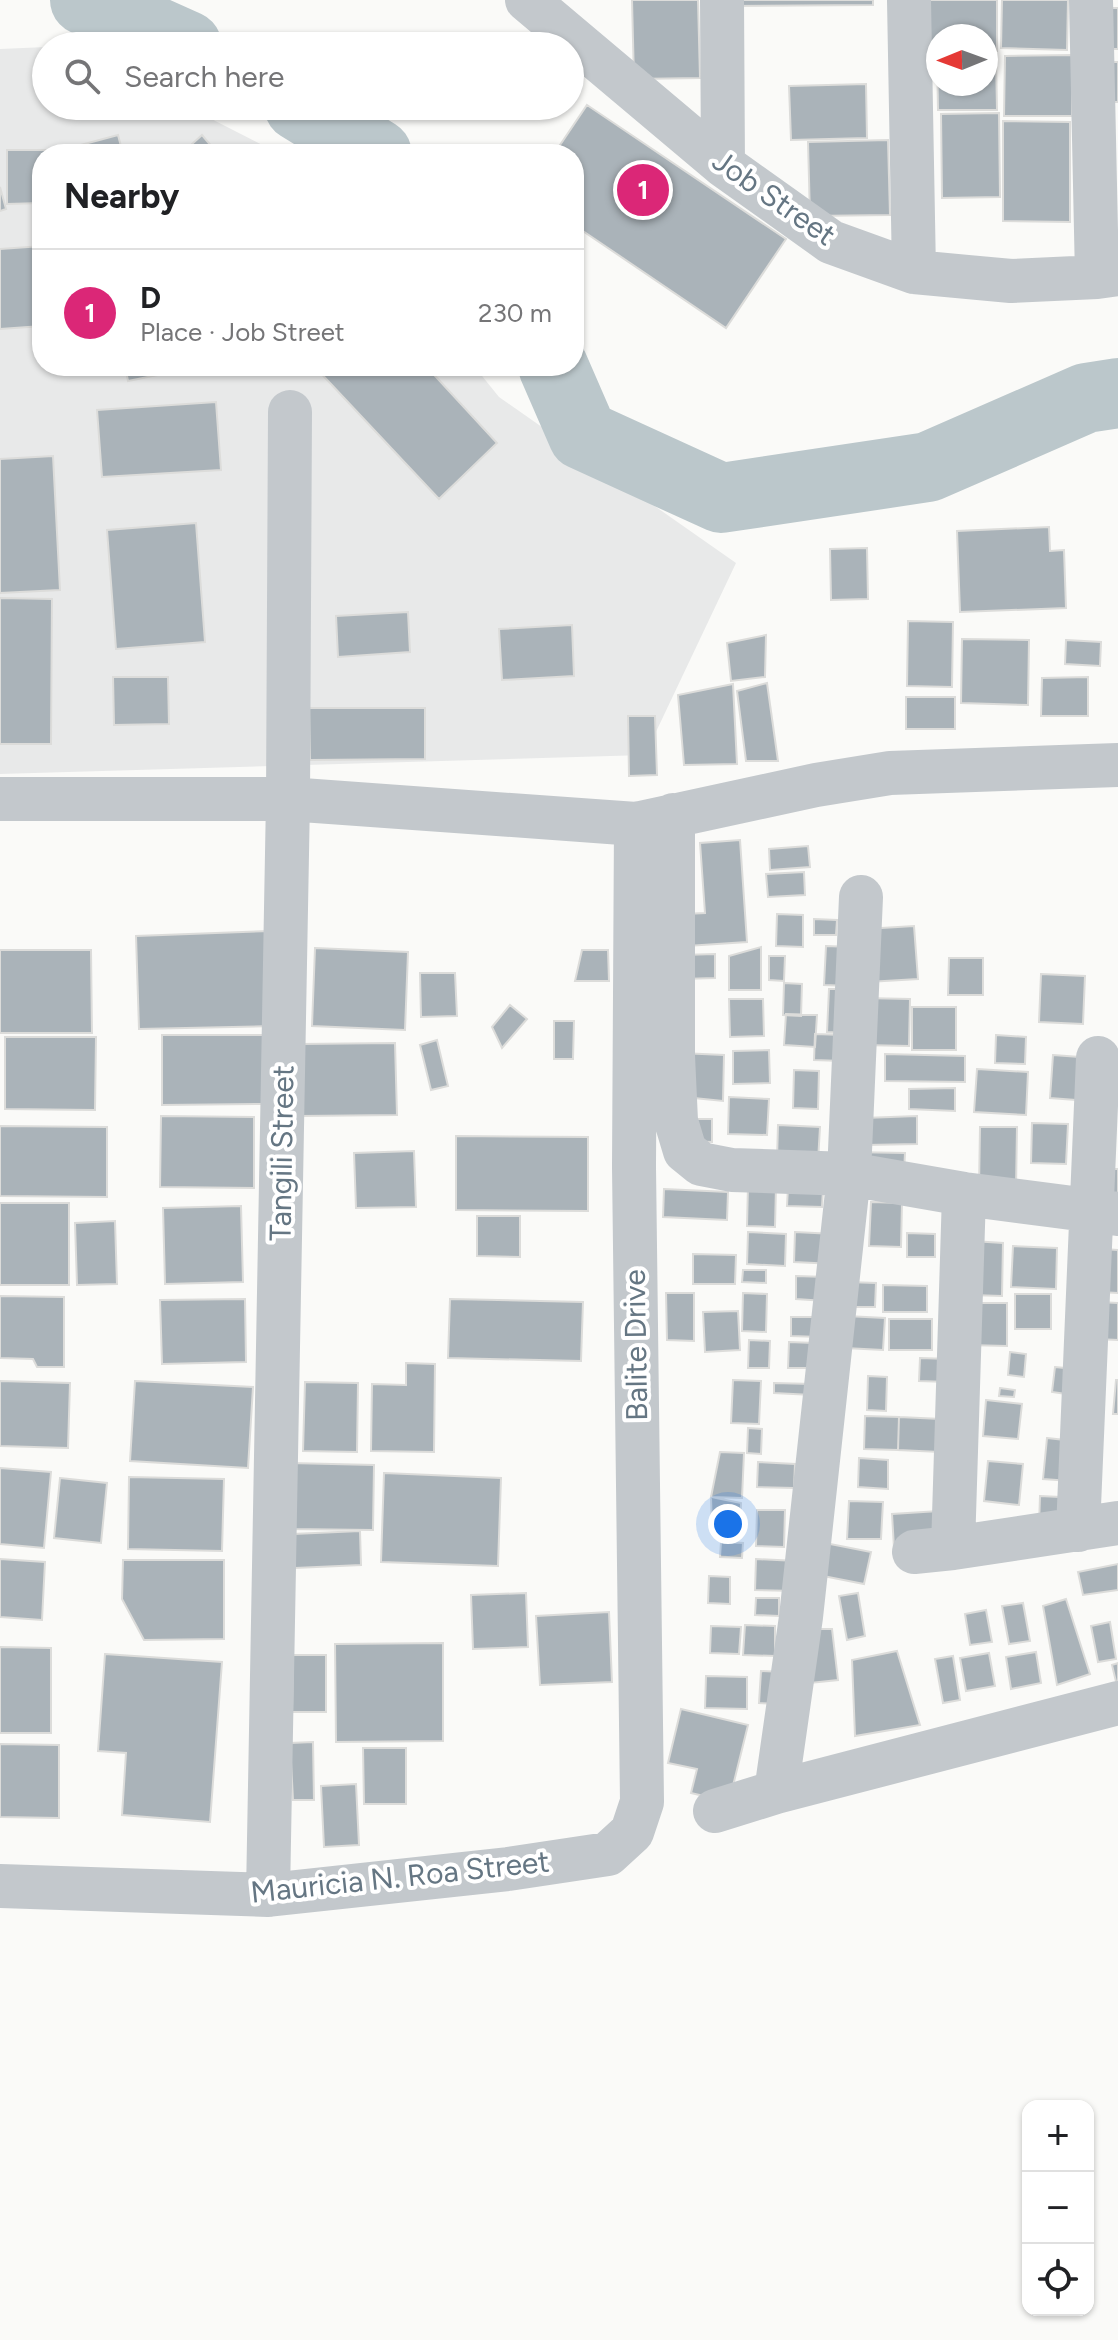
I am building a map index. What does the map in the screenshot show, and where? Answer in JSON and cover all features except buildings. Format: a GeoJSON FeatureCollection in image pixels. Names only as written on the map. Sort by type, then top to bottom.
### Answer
{"type":"FeatureCollection","features":[{"type":"Feature","properties":{"kind":"street"},"geometry":{"type":"LineString","coordinates":[[722,0],[723,165]]}},
{"type":"Feature","properties":{"kind":"street"},"geometry":{"type":"LineString","coordinates":[[909,0],[914,272]]}},
{"type":"Feature","properties":{"kind":"street"},"geometry":{"type":"LineString","coordinates":[[1091,0],[1108,275]]}},
{"type":"Feature","properties":{"kind":"street","name":"Job Street"},"geometry":{"type":"LineString","coordinates":[[546,8],[571,32]]}},
{"type":"Feature","properties":{"kind":"street","name":"Job Street"},"geometry":{"type":"LineString","coordinates":[[584,44],[652,108],[723,165],[831,242],[914,272],[1011,281],[1108,275]]}},
{"type":"Feature","properties":{"kind":"street","name":"Tangili Street"},"geometry":{"type":"LineString","coordinates":[[268,1895],[288,799],[290,412]]}},
{"type":"Feature","properties":{"kind":"street"},"geometry":{"type":"LineString","coordinates":[[0,799],[288,799],[654,820],[816,785],[890,773],[1118,765]]}},
{"type":"Feature","properties":{"kind":"street"},"geometry":{"type":"LineString","coordinates":[[654,820],[676,1121],[685,1151],[701,1164],[732,1170],[849,1174],[964,1194],[1105,1213]]}},
{"type":"Feature","properties":{"kind":"street","name":"Balite Drive"},"geometry":{"type":"LineString","coordinates":[[608,1854],[632,1832],[642,1802],[634,1167],[654,820]]}},
{"type":"Feature","properties":{"kind":"street"},"geometry":{"type":"LineString","coordinates":[[776,1792],[801,1617],[849,1174],[861,897]]}},
{"type":"Feature","properties":{"kind":"street"},"geometry":{"type":"LineString","coordinates":[[964,1194],[934,1550],[1098,1527],[1105,1213],[1098,1058]]}},
{"type":"Feature","properties":{"kind":"street"},"geometry":{"type":"LineString","coordinates":[[715,1811],[776,1792],[1118,1703]]}},
{"type":"Feature","properties":{"kind":"street","name":"Mauricia N. Roa Street"},"geometry":{"type":"LineString","coordinates":[[0,1886],[268,1895],[508,1869],[608,1854]]}},
{"type":"Feature","properties":{"kind":"shaded area"},"geometry":{"type":"Polygon","coordinates":[[[32,48],[32,120],[213,120],[260,144],[32,144],[32,376],[482,376],[499,397],[736,563],[645,755],[0,774],[0,49],[32,48]]]}},
{"type":"Feature","properties":{"kind":"waterway"},"geometry":{"type":"LineString","coordinates":[[85,0],[156,32]]}},
{"type":"Feature","properties":{"kind":"waterway"},"geometry":{"type":"LineString","coordinates":[[322,120],[361,144]]}},
{"type":"Feature","properties":{"kind":"waterway"},"geometry":{"type":"LineString","coordinates":[[557,376],[583,435],[721,498],[928,467],[1086,398],[1118,393]]}},
{"type":"Feature","properties":{"kind":"place","name":"D"},"geometry":{"type":"Point","coordinates":[643,190]}}]}
